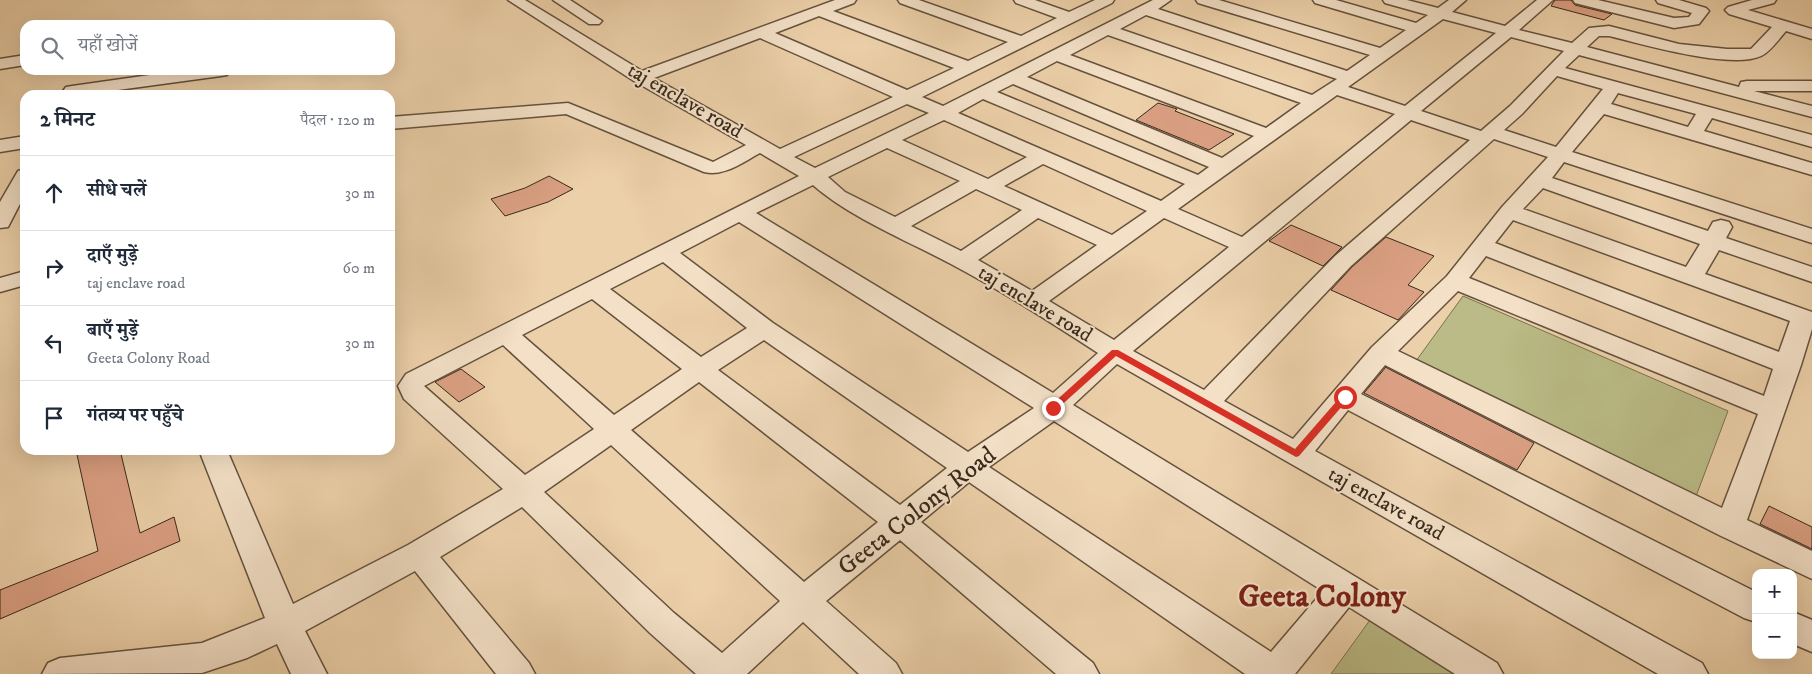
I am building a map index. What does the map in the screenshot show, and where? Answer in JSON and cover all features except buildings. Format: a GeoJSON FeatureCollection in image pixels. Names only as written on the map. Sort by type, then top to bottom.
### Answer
{"type":"FeatureCollection","features":[{"type":"Feature","properties":{"kind":"street","name":"taj enclave road"},"geometry":{"type":"LineString","coordinates":[[515,0],[640,77],[814,176],[838,196],[962,261],[1206,404],[1690,674]]}},
{"type":"Feature","properties":{"kind":"street"},"geometry":{"type":"LineString","coordinates":[[560,0],[594,21]]}},
{"type":"Feature","properties":{"kind":"street"},"geometry":{"type":"LineString","coordinates":[[640,77],[848,0]]}},
{"type":"Feature","properties":{"kind":"street"},"geometry":{"type":"LineString","coordinates":[[905,0],[1020,41]]}},
{"type":"Feature","properties":{"kind":"street"},"geometry":{"type":"LineString","coordinates":[[1021,0],[1068,17]]}},
{"type":"Feature","properties":{"kind":"street"},"geometry":{"type":"LineString","coordinates":[[395,123],[568,108],[711,168],[718,167],[771,150],[907,97],[1068,17],[1107,0]]}},
{"type":"Feature","properties":{"kind":"street"},"geometry":{"type":"LineString","coordinates":[[722,674],[662,623],[524,491],[413,393],[411,386],[421,376],[1164,0]]}},
{"type":"Feature","properties":{"kind":"street"},"geometry":{"type":"LineString","coordinates":[[1204,0],[1389,49]]}},
{"type":"Feature","properties":{"kind":"street"},"geometry":{"type":"LineString","coordinates":[[1246,0],[1389,49]]}},
{"type":"Feature","properties":{"kind":"street"},"geometry":{"type":"LineString","coordinates":[[1320,0],[1417,28]]}},
{"type":"Feature","properties":{"kind":"street"},"geometry":{"type":"LineString","coordinates":[[1390,0],[1745,94],[1810,109]]}},
{"type":"Feature","properties":{"kind":"street"},"geometry":{"type":"LineString","coordinates":[[1033,301],[1439,12],[1459,0]]}},
{"type":"Feature","properties":{"kind":"street","name":"Geeta Colony Road"},"geometry":{"type":"LineString","coordinates":[[722,674],[802,602],[968,467],[1053,408],[1115,352],[1546,0]]}},
{"type":"Feature","properties":{"kind":"street"},"geometry":{"type":"LineString","coordinates":[[1580,0],[1674,23],[1694,21],[1701,11],[1663,0]]}},
{"type":"Feature","properties":{"kind":"street"},"geometry":{"type":"LineString","coordinates":[[1757,1],[1733,10],[1811,32]]}},
{"type":"Feature","properties":{"kind":"street"},"geometry":{"type":"LineString","coordinates":[[1144,10],[1349,77]]}},
{"type":"Feature","properties":{"kind":"street"},"geometry":{"type":"LineString","coordinates":[[819,11],[968,67]]}},
{"type":"Feature","properties":{"kind":"street"},"geometry":{"type":"LineString","coordinates":[[1206,404],[1343,261],[1516,110],[1574,49],[1596,31],[1602,30],[1679,49],[1727,54],[1750,54],[1758,52],[1783,25]]}},
{"type":"Feature","properties":{"kind":"street"},"geometry":{"type":"LineString","coordinates":[[1106,29],[1314,102]]}},
{"type":"Feature","properties":{"kind":"street"},"geometry":{"type":"LineString","coordinates":[[760,32],[1245,246]]}},
{"type":"Feature","properties":{"kind":"street"},"geometry":{"type":"LineString","coordinates":[[1055,55],[1268,134]]}},
{"type":"Feature","properties":{"kind":"street"},"geometry":{"type":"LineString","coordinates":[[0,64],[20,61]]}},
{"type":"Feature","properties":{"kind":"street"},"geometry":{"type":"LineString","coordinates":[[1553,70],[1812,141]]}},
{"type":"Feature","properties":{"kind":"street"},"geometry":{"type":"LineString","coordinates":[[73,90],[81,75]]}},
{"type":"Feature","properties":{"kind":"street"},"geometry":{"type":"LineString","coordinates":[[89,90],[186,75]]}},
{"type":"Feature","properties":{"kind":"street"},"geometry":{"type":"LineString","coordinates":[[1012,77],[1224,166]]}},
{"type":"Feature","properties":{"kind":"street"},"geometry":{"type":"LineString","coordinates":[[1705,83],[1812,86]]}},
{"type":"Feature","properties":{"kind":"street"},"geometry":{"type":"LineString","coordinates":[[1296,454],[1381,353],[1455,281],[1510,211],[1539,180],[1600,107],[1614,87]]}},
{"type":"Feature","properties":{"kind":"street"},"geometry":{"type":"LineString","coordinates":[[1334,88],[1407,113],[1560,154],[1812,236]]}},
{"type":"Feature","properties":{"kind":"street"},"geometry":{"type":"LineString","coordinates":[[981,92],[1199,183]]}},
{"type":"Feature","properties":{"kind":"street"},"geometry":{"type":"LineString","coordinates":[[1725,116],[1745,94]]}},
{"type":"Feature","properties":{"kind":"street"},"geometry":{"type":"LineString","coordinates":[[1600,107],[1812,169]]}},
{"type":"Feature","properties":{"kind":"street"},"geometry":{"type":"LineString","coordinates":[[1694,134],[1707,111]]}},
{"type":"Feature","properties":{"kind":"street"},"geometry":{"type":"LineString","coordinates":[[886,140],[1113,244]]}},
{"type":"Feature","properties":{"kind":"street"},"geometry":{"type":"LineString","coordinates":[[0,146],[20,143]]}},
{"type":"Feature","properties":{"kind":"street"},"geometry":{"type":"LineString","coordinates":[[896,226],[1042,157]]}},
{"type":"Feature","properties":{"kind":"street"},"geometry":{"type":"LineString","coordinates":[[1539,180],[1812,275]]}},
{"type":"Feature","properties":{"kind":"street"},"geometry":{"type":"LineString","coordinates":[[0,222],[20,185]]}},
{"type":"Feature","properties":{"kind":"street"},"geometry":{"type":"LineString","coordinates":[[962,261],[1037,209]]}},
{"type":"Feature","properties":{"kind":"street"},"geometry":{"type":"LineString","coordinates":[[1692,277],[1731,210]]}},
{"type":"Feature","properties":{"kind":"street"},"geometry":{"type":"LineString","coordinates":[[1510,211],[1807,320],[1788,365],[1730,526]]}},
{"type":"Feature","properties":{"kind":"street"},"geometry":{"type":"LineString","coordinates":[[740,213],[1485,674]]}},
{"type":"Feature","properties":{"kind":"street"},"geometry":{"type":"LineString","coordinates":[[1482,246],[1788,365]]}},
{"type":"Feature","properties":{"kind":"street"},"geometry":{"type":"LineString","coordinates":[[666,252],[764,329],[1274,674],[1345,588]]}},
{"type":"Feature","properties":{"kind":"street"},"geometry":{"type":"LineString","coordinates":[[0,285],[20,279]]}},
{"type":"Feature","properties":{"kind":"street"},"geometry":{"type":"LineString","coordinates":[[1455,281],[1773,410]]}},
{"type":"Feature","properties":{"kind":"street"},"geometry":{"type":"LineString","coordinates":[[593,288],[900,523],[1081,674]]}},
{"type":"Feature","properties":{"kind":"street"},"geometry":{"type":"LineString","coordinates":[[60,674],[199,666],[235,647],[285,625],[419,554],[524,491],[611,429],[700,369],[764,329]]}},
{"type":"Feature","properties":{"kind":"street"},"geometry":{"type":"LineString","coordinates":[[506,334],[884,674]]}},
{"type":"Feature","properties":{"kind":"street"},"geometry":{"type":"LineString","coordinates":[[1381,353],[1812,566]]}},
{"type":"Feature","properties":{"kind":"street"},"geometry":{"type":"LineString","coordinates":[[1345,397],[1752,606]]}},
{"type":"Feature","properties":{"kind":"street"},"geometry":{"type":"LineString","coordinates":[[215,455],[285,625],[309,674]]}},
{"type":"Feature","properties":{"kind":"street"},"geometry":{"type":"LineString","coordinates":[[419,554],[517,674]]}},
{"type":"Feature","properties":{"kind":"street"},"geometry":{"type":"LineString","coordinates":[[1797,629],[1812,636]]}},
{"type":"Feature","properties":{"kind":"green space"},"geometry":{"type":"Polygon","coordinates":[[[1463,296],[1728,411],[1695,499],[1416,361],[1463,296]]]}},
{"type":"Feature","properties":{"kind":"green space"},"geometry":{"type":"Polygon","coordinates":[[[1370,620],[1463,674],[1331,674],[1370,620]]]}},
{"type":"Feature","properties":{"kind":"district","name":"Geeta Colony"},"geometry":{"type":"Point","coordinates":[1322,597]}},
{"type":"Feature","properties":{"kind":"route"},"geometry":{"type":"LineString","coordinates":[[1053,408],[1115,352],[1296,454],[1345,397]]}}]}
